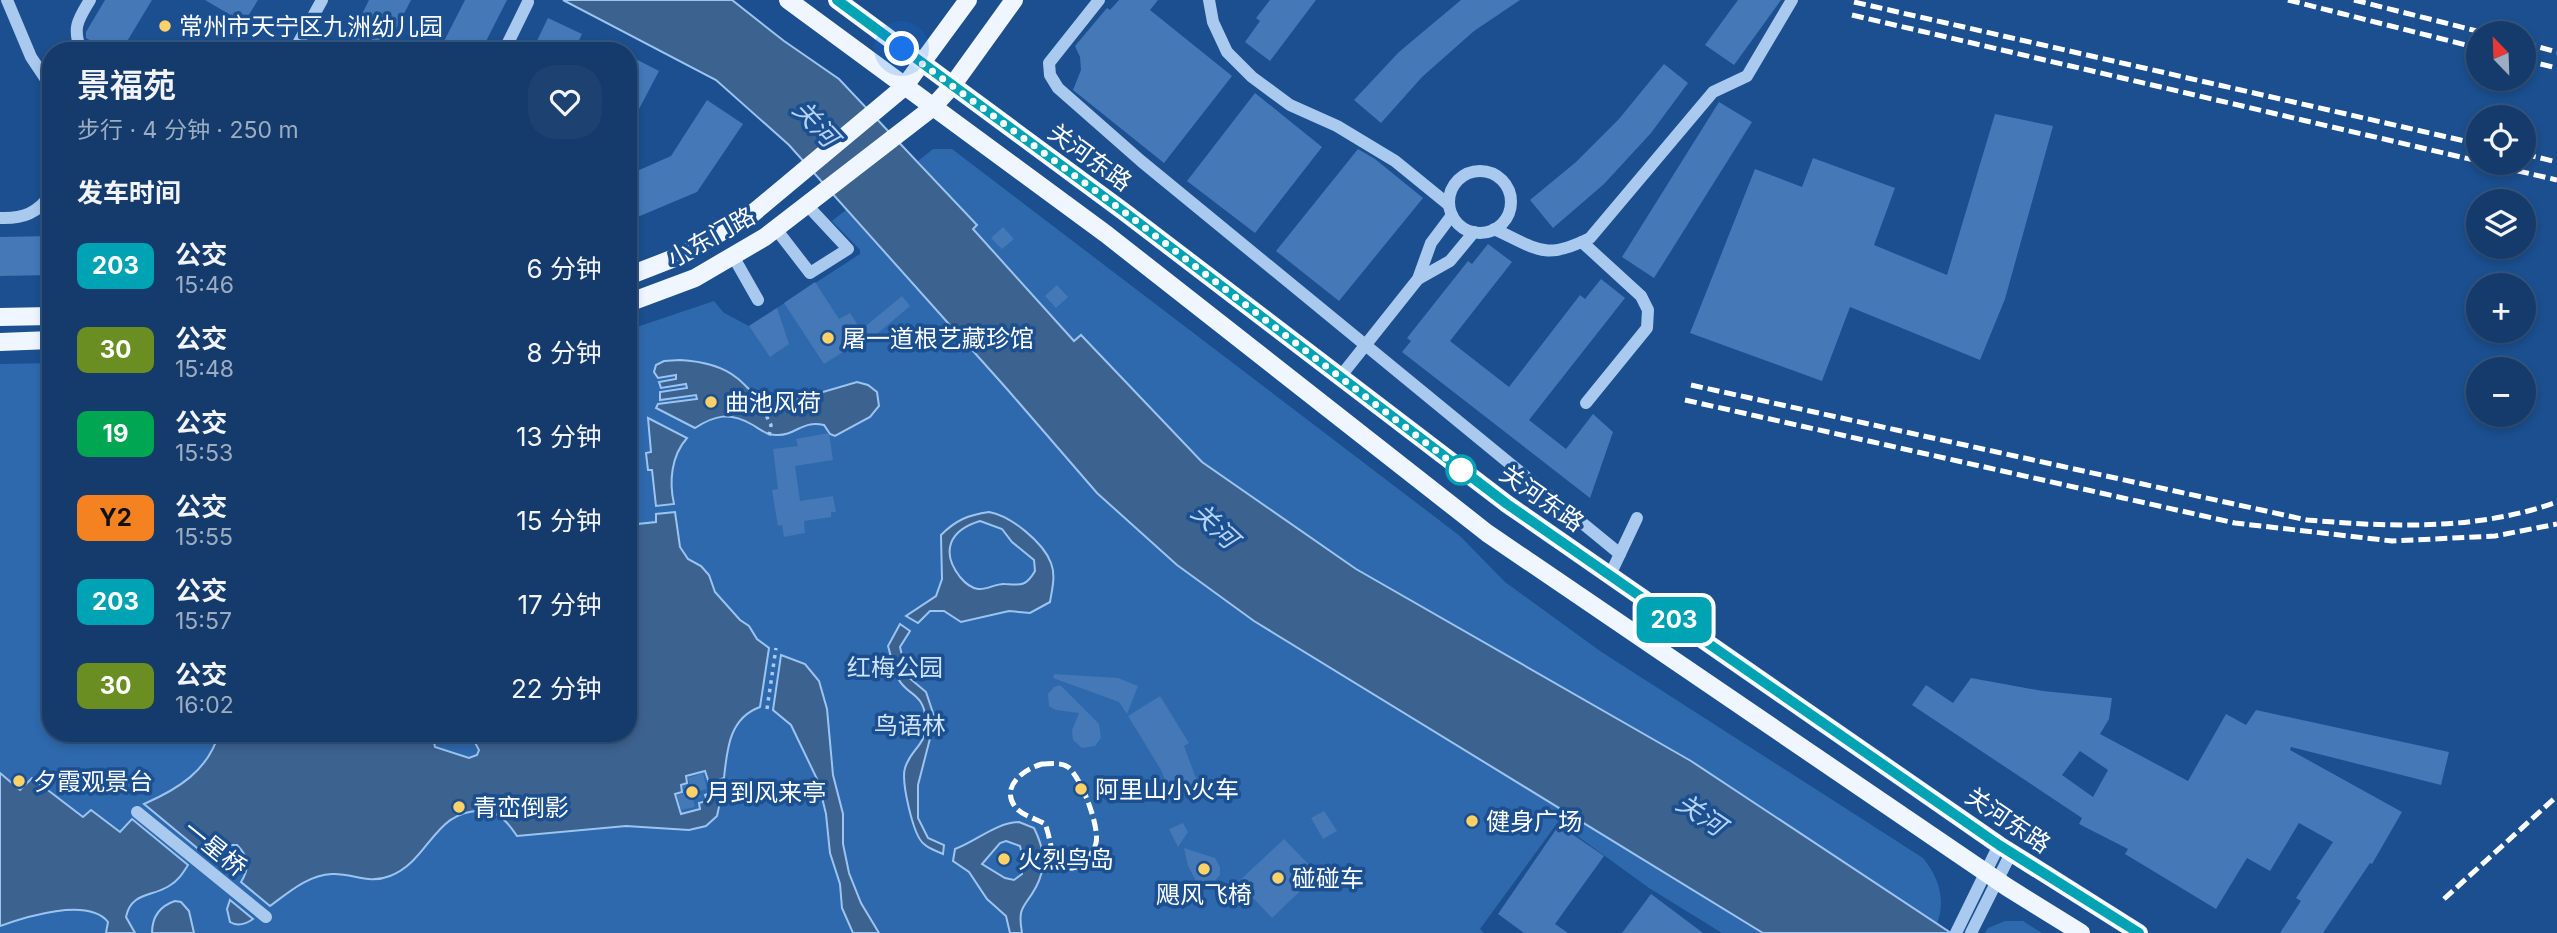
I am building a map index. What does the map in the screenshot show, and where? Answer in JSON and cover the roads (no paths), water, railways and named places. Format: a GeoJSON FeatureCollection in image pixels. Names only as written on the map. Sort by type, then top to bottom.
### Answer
{"type":"FeatureCollection","features":[{"type":"Feature","properties":{"kind":"main road"},"geometry":{"type":"LineString","coordinates":[[788,0],[1105,234],[1487,533],[1991,876],[2081,933]]}},
{"type":"Feature","properties":{"kind":"main road","name":"关河东路"},"geometry":{"type":"LineString","coordinates":[[837,0],[1134,219],[1507,504],[2005,849],[2139,933]]}},
{"type":"Feature","properties":{"kind":"main road"},"geometry":{"type":"LineString","coordinates":[[904,87],[968,0]]}},
{"type":"Feature","properties":{"kind":"main road"},"geometry":{"type":"LineString","coordinates":[[932,108],[1014,0]]}},
{"type":"Feature","properties":{"kind":"main road","name":"小东门路"},"geometry":{"type":"LineString","coordinates":[[637,272],[682,255],[752,214],[904,87]]}},
{"type":"Feature","properties":{"kind":"main road","name":"小东门路"},"geometry":{"type":"LineString","coordinates":[[637,300],[695,278],[776,229],[932,108]]}},
{"type":"Feature","properties":{"kind":"main road"},"geometry":{"type":"LineString","coordinates":[[0,317],[42,316]]}},
{"type":"Feature","properties":{"kind":"main road"},"geometry":{"type":"LineString","coordinates":[[0,342],[42,340]]}},
{"type":"Feature","properties":{"kind":"street"},"geometry":{"type":"LineString","coordinates":[[7,0],[31,57],[42,74]]}},
{"type":"Feature","properties":{"kind":"street"},"geometry":{"type":"LineString","coordinates":[[77,42],[75,35],[78,20],[90,0]]}},
{"type":"Feature","properties":{"kind":"street"},"geometry":{"type":"LineString","coordinates":[[299,42],[322,0]]}},
{"type":"Feature","properties":{"kind":"street"},"geometry":{"type":"LineString","coordinates":[[1100,0],[1049,63],[1050,75],[1058,88],[1141,161],[1620,554]]}},
{"type":"Feature","properties":{"kind":"street"},"geometry":{"type":"LineString","coordinates":[[1209,0],[1213,22],[1227,52],[1252,77],[1290,105],[1337,126],[1395,161],[1450,210],[1465,229],[1474,232],[1494,229],[1543,252],[1566,250],[1591,238],[1713,92],[1747,76],[1792,0]]}},
{"type":"Feature","properties":{"kind":"street"},"geometry":{"type":"LineString","coordinates":[[508,42],[528,2]]}},
{"type":"Feature","properties":{"kind":"street"},"geometry":{"type":"LineString","coordinates":[[1340,377],[1418,279],[1431,243],[1450,210],[1453,186],[1467,173],[1488,172],[1505,183],[1511,203],[1509,214],[1494,229]]}},
{"type":"Feature","properties":{"kind":"street"},"geometry":{"type":"LineString","coordinates":[[776,229],[810,273],[848,249],[809,203]]}},
{"type":"Feature","properties":{"kind":"street"},"geometry":{"type":"LineString","coordinates":[[0,218],[23,218],[42,207]]}},
{"type":"Feature","properties":{"kind":"street"},"geometry":{"type":"LineString","coordinates":[[1418,279],[1450,261],[1474,232]]}},
{"type":"Feature","properties":{"kind":"street"},"geometry":{"type":"LineString","coordinates":[[1583,242],[1641,296],[1648,310],[1647,328],[1586,403]]}},
{"type":"Feature","properties":{"kind":"street"},"geometry":{"type":"LineString","coordinates":[[733,256],[758,300]]}},
{"type":"Feature","properties":{"kind":"street"},"geometry":{"type":"LineString","coordinates":[[1610,576],[1637,518]]}},
{"type":"Feature","properties":{"kind":"street","name":"一星桥"},"geometry":{"type":"LineString","coordinates":[[137,812],[266,917]]}},
{"type":"Feature","properties":{"kind":"street"},"geometry":{"type":"LineString","coordinates":[[1956,933],[1969,926],[2005,849]]}},
{"type":"Feature","properties":{"kind":"water","name":"关河"},"geometry":{"type":"Polygon","coordinates":[[[563,0],[732,0],[839,79],[977,225],[973,229],[1074,341],[1081,335],[1202,462],[1356,569],[1691,761],[1951,933],[1763,933],[1254,621],[1177,565],[1097,493],[789,145],[716,80],[563,0]]]}},
{"type":"Feature","properties":{"kind":"water"},"geometry":{"type":"Polygon","coordinates":[[[680,360],[724,370],[757,397],[773,401],[775,406],[857,382],[868,385],[877,392],[879,406],[870,417],[835,436],[830,434],[824,425],[816,424],[783,435],[772,435],[743,420],[729,417],[709,420],[695,428],[656,408],[658,404],[697,399],[696,395],[660,400],[660,392],[687,388],[686,384],[661,388],[659,382],[676,379],[676,375],[658,378],[654,372],[656,365],[664,361],[680,360]]]}},
{"type":"Feature","properties":{"kind":"water"},"geometry":{"type":"Polygon","coordinates":[[[648,418],[687,438],[678,453],[673,470],[674,504],[656,506],[652,470],[648,470],[646,453],[651,452],[648,418]]]}},
{"type":"Feature","properties":{"kind":"water"},"geometry":{"type":"Polygon","coordinates":[[[675,512],[680,547],[688,559],[701,566],[709,575],[715,592],[740,620],[749,626],[757,639],[769,648],[760,707],[750,712],[736,727],[729,746],[724,778],[709,783],[705,771],[686,776],[687,783],[681,785],[682,792],[675,794],[681,814],[700,809],[699,803],[707,801],[705,795],[711,793],[710,788],[724,784],[717,816],[706,826],[689,830],[626,826],[517,836],[507,823],[495,814],[484,811],[467,812],[443,826],[415,859],[390,876],[374,879],[340,874],[315,877],[270,906],[241,882],[247,863],[237,845],[215,845],[202,852],[144,804],[169,792],[190,777],[207,758],[216,742],[434,742],[435,747],[469,758],[477,755],[479,750],[475,742],[637,742],[637,524],[656,522],[656,514],[675,512]]]}},
{"type":"Feature","properties":{"kind":"water"},"geometry":{"type":"Polygon","coordinates":[[[989,512],[1016,524],[1034,539],[1047,555],[1053,573],[1050,602],[1030,613],[1009,611],[961,622],[944,611],[930,611],[918,623],[906,616],[936,596],[942,579],[941,535],[957,522],[989,512]],[[980,521],[961,530],[951,543],[950,559],[954,567],[962,579],[975,588],[1022,584],[1029,580],[1035,571],[1034,560],[1012,542],[1002,529],[980,521]]]}},
{"type":"Feature","properties":{"kind":"water"},"geometry":{"type":"Polygon","coordinates":[[[900,624],[910,631],[900,647],[907,676],[926,692],[935,719],[918,785],[918,818],[928,838],[944,845],[943,854],[928,847],[920,839],[906,796],[905,768],[924,736],[926,721],[922,704],[901,684],[892,662],[888,646],[900,624]]]}},
{"type":"Feature","properties":{"kind":"water"},"geometry":{"type":"Polygon","coordinates":[[[781,655],[805,664],[819,681],[827,709],[833,775],[843,814],[843,844],[849,873],[861,903],[879,933],[853,933],[842,908],[840,884],[830,853],[826,814],[818,781],[791,725],[773,710],[781,655]]]}},
{"type":"Feature","properties":{"kind":"water"},"geometry":{"type":"Polygon","coordinates":[[[0,773],[20,790],[32,778],[83,817],[91,810],[120,832],[132,819],[188,865],[172,884],[132,903],[126,917],[135,933],[106,933],[108,922],[99,915],[72,910],[40,914],[0,926],[0,773]]]}},
{"type":"Feature","properties":{"kind":"water"},"geometry":{"type":"Polygon","coordinates":[[[1019,822],[1034,828],[1043,857],[1042,872],[1036,887],[1021,912],[1022,933],[1010,933],[1006,916],[987,899],[969,872],[953,861],[955,849],[1010,823],[1019,822]],[[1006,841],[1000,843],[982,864],[1005,878],[1014,880],[1022,874],[1023,858],[1020,846],[1006,841]]]}},
{"type":"Feature","properties":{"kind":"water"},"geometry":{"type":"Polygon","coordinates":[[[230,900],[253,919],[242,924],[230,922],[227,909],[230,900]]]}},
{"type":"Feature","properties":{"kind":"water"},"geometry":{"type":"Polygon","coordinates":[[[175,901],[181,902],[189,911],[194,933],[152,933],[153,922],[158,913],[175,901]]]}},
{"type":"Feature","properties":{"kind":"railway"},"geometry":{"type":"LineString","coordinates":[[2288,0],[2466,45]]}},
{"type":"Feature","properties":{"kind":"railway"},"geometry":{"type":"LineString","coordinates":[[2354,0],[2466,28]]}},
{"type":"Feature","properties":{"kind":"railway"},"geometry":{"type":"LineString","coordinates":[[1854,2],[2466,141]]}},
{"type":"Feature","properties":{"kind":"railway"},"geometry":{"type":"LineString","coordinates":[[1852,15],[2466,158]]}},
{"type":"Feature","properties":{"kind":"railway"},"geometry":{"type":"LineString","coordinates":[[2536,46],[2557,52]]}},
{"type":"Feature","properties":{"kind":"railway"},"geometry":{"type":"LineString","coordinates":[[2536,63],[2557,68]]}},
{"type":"Feature","properties":{"kind":"railway"},"geometry":{"type":"LineString","coordinates":[[2536,157],[2557,162]]}},
{"type":"Feature","properties":{"kind":"railway"},"geometry":{"type":"LineString","coordinates":[[2536,175],[2557,180]]}},
{"type":"Feature","properties":{"kind":"railway"},"geometry":{"type":"LineString","coordinates":[[1691,385],[2307,520],[2402,525],[2464,522],[2496,518],[2557,502]]}},
{"type":"Feature","properties":{"kind":"railway"},"geometry":{"type":"LineString","coordinates":[[1685,400],[2235,523],[2392,541],[2495,536],[2557,524]]}},
{"type":"Feature","properties":{"kind":"railway"},"geometry":{"type":"LineString","coordinates":[[1042,764],[1065,765],[1073,772],[1084,791],[1095,826],[1096,843],[1090,855],[1080,865],[1068,868],[1057,861],[1045,824],[1019,811],[1011,800],[1010,793],[1016,780],[1028,770],[1042,764]]}},
{"type":"Feature","properties":{"kind":"railway"},"geometry":{"type":"LineString","coordinates":[[2444,899],[2557,796]]}},
{"type":"Feature","properties":{"kind":"place","name":"常州市天宁区九洲幼儿园"},"geometry":{"type":"Point","coordinates":[165,26]}},
{"type":"Feature","properties":{"kind":"place","name":"屠一道根艺藏珍馆"},"geometry":{"type":"Point","coordinates":[828,338]}},
{"type":"Feature","properties":{"kind":"place","name":"曲池风荷"},"geometry":{"type":"Point","coordinates":[711,402]}},
{"type":"Feature","properties":{"kind":"place","name":"夕霞观景台"},"geometry":{"type":"Point","coordinates":[19,781]}},
{"type":"Feature","properties":{"kind":"place","name":"阿里山小火车"},"geometry":{"type":"Point","coordinates":[1081,789]}},
{"type":"Feature","properties":{"kind":"place","name":"月到风来亭"},"geometry":{"type":"Point","coordinates":[692,792]}},
{"type":"Feature","properties":{"kind":"place","name":"青峦倒影"},"geometry":{"type":"Point","coordinates":[459,807]}},
{"type":"Feature","properties":{"kind":"place","name":"健身广场"},"geometry":{"type":"Point","coordinates":[1472,821]}},
{"type":"Feature","properties":{"kind":"place","name":"火烈鸟岛"},"geometry":{"type":"Point","coordinates":[1004,859]}},
{"type":"Feature","properties":{"kind":"place","name":"飓风飞椅"},"geometry":{"type":"Point","coordinates":[1204,869]}},
{"type":"Feature","properties":{"kind":"place","name":"碰碰车"},"geometry":{"type":"Point","coordinates":[1278,878]}},
{"type":"Feature","properties":{"kind":"park label","name":"红梅公园"},"geometry":{"type":"Point","coordinates":[895,667]}},
{"type":"Feature","properties":{"kind":"park label","name":"鸟语林"},"geometry":{"type":"Point","coordinates":[910,725]}}]}
